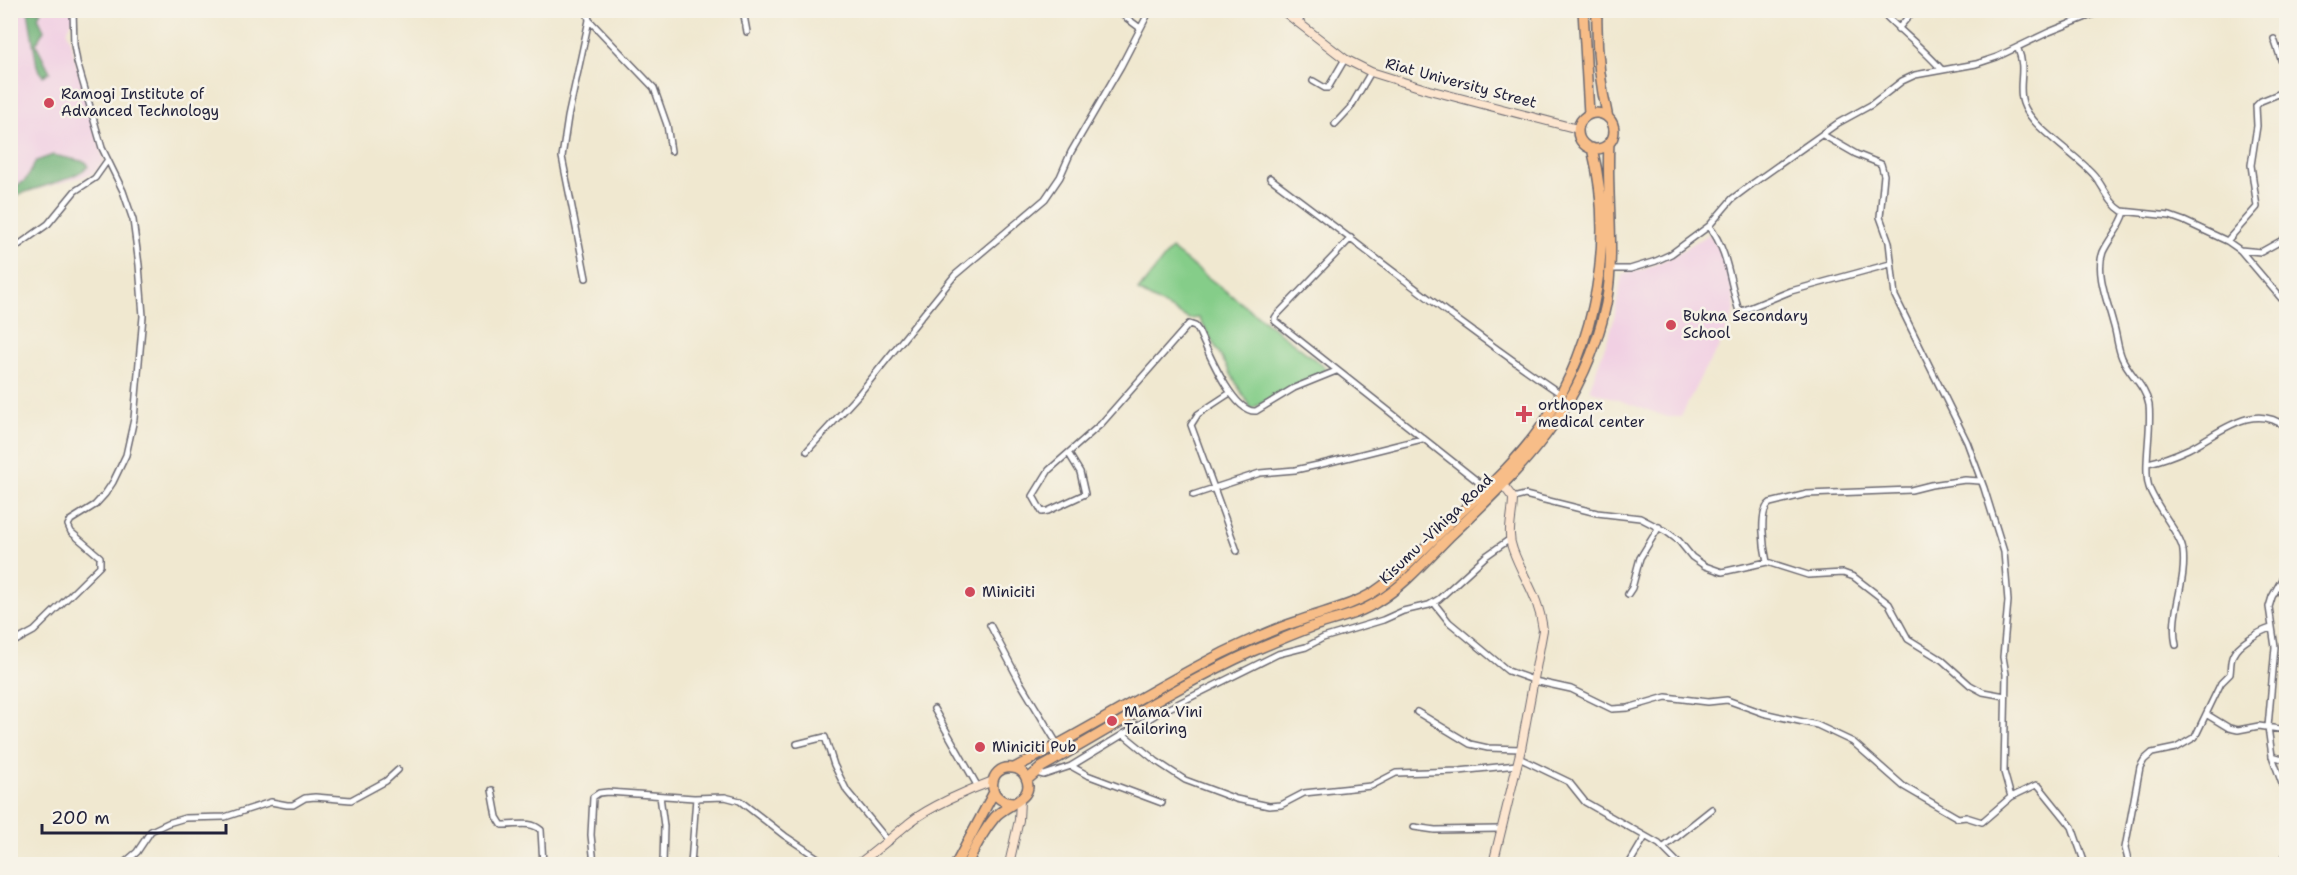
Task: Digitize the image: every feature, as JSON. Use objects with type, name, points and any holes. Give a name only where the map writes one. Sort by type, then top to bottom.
[{"type":"highway","points":[[1583,10],[1589,114]]},
{"type":"highway","points":[[1597,10],[1603,96],[1614,132],[1609,143],[1604,147],[1592,148],[1582,142],[1578,129],[1581,121],[1589,114],[1600,113],[1608,118]]},
{"type":"highway","name":"Kisumu -Vihiga Road","points":[[1027,780],[1034,772],[1228,663],[1277,641],[1354,614],[1379,601],[1404,581],[1503,486],[1542,442],[1575,390],[1598,334],[1606,305],[1611,269],[1609,143]]},
{"type":"highway","name":"Kisumu -Vihiga Road","points":[[1014,768],[1222,654],[1294,622],[1351,604],[1376,591],[1412,560],[1486,488],[1544,423],[1562,394],[1587,332],[1596,300],[1602,230],[1599,188],[1592,148]]},
{"type":"highway","points":[[956,864],[994,792],[993,781],[999,771],[1009,767],[1020,770],[1027,780],[1027,792],[994,818],[967,864]]},
{"type":"highway","points":[[994,792],[1001,800],[1016,802]]},
{"type":"street","points":[[10,644],[34,631],[100,566],[100,557],[71,532],[68,525],[71,520],[95,505],[113,482],[126,455],[134,418],[143,316],[140,265],[129,205],[102,148],[77,62],[73,10]]},
{"type":"street","points":[[586,278],[562,157],[568,117],[589,20],[587,10]]},
{"type":"street","points":[[743,10],[747,32]]},
{"type":"street","points":[[1116,10],[1140,28]]},
{"type":"street","points":[[807,452],[859,394],[955,275],[1045,199],[1060,177],[1071,152],[1121,66],[1150,10]]},
{"type":"street","name":"Riat University Street","points":[[1282,10],[1345,58],[1371,72],[1429,90],[1578,129]]},
{"type":"street","points":[[1298,22],[1306,10]]},
{"type":"street","points":[[1880,10],[1898,29],[1929,54],[1942,69]]},
{"type":"street","points":[[1898,29],[1914,10]]},
{"type":"street","points":[[1611,269],[1630,269],[1656,261],[1692,240],[1709,226],[1732,199],[1838,123],[1871,105],[1902,81],[1915,75],[1976,64],[2018,49],[2049,32],[2104,10]]},
{"type":"street","points":[[589,20],[654,88],[667,126],[670,151]]},
{"type":"street","points":[[2274,39],[2286,74]]},
{"type":"street","points":[[2018,49],[2022,60],[2022,97],[2028,114],[2082,162],[2096,177],[2116,208],[2125,212],[2170,216],[2227,241],[2240,250],[2284,297],[2286,304]]},
{"type":"street","points":[[1313,81],[1328,88],[1345,58]]},
{"type":"street","points":[[1335,124],[1350,108],[1371,72]]},
{"type":"street","points":[[2227,241],[2257,207],[2251,165],[2257,126],[2256,106],[2261,101],[2286,91]]},
{"type":"street","points":[[1823,135],[1881,164],[1884,175],[1880,217],[1889,242],[1895,296],[1967,442],[2004,552],[2008,601],[2003,657],[2006,674],[2004,772],[2011,797]]},
{"type":"street","points":[[10,251],[48,224],[75,191],[95,178],[107,161]]},
{"type":"street","points":[[1270,178],[1351,238],[1436,306],[1503,355],[1562,394]]},
{"type":"street","points":[[2125,212],[2121,225],[2103,252],[2101,272],[2119,350],[2129,370],[2146,394],[2150,431],[2148,486],[2183,550],[2181,587],[2174,623],[2176,645]]},
{"type":"street","points":[[1709,226],[1724,250],[1736,303],[1742,311],[1791,291],[1890,264]]},
{"type":"street","points":[[1351,238],[1274,319],[1336,371],[1486,488]]},
{"type":"street","points":[[2240,250],[2261,252],[2286,238]]},
{"type":"street","points":[[1069,454],[1080,472],[1085,494],[1044,512],[1033,499],[1034,493],[1049,470],[1069,454],[1115,409],[1189,324],[1198,330],[1230,393],[1240,405],[1253,411],[1294,388],[1336,371]]},
{"type":"street","points":[[1230,393],[1198,414],[1191,425],[1237,551]]},
{"type":"street","points":[[2148,464],[2189,448],[2248,417],[2278,420],[2286,427]]},
{"type":"street","points":[[1193,495],[1260,473],[1295,470],[1422,439]]},
{"type":"street","points":[[1767,562],[1763,516],[1766,506],[1770,503],[1807,494],[1911,490],[1931,484],[1965,480],[1980,482]]},
{"type":"street","points":[[1493,864],[1519,757],[1543,630],[1541,614],[1533,591],[1512,550],[1510,539],[1513,498],[1503,486]]},
{"type":"street","points":[[1513,498],[1525,495],[1598,513],[1640,518],[1659,527],[1679,541],[1692,557],[1715,571],[1735,570],[1767,562],[1808,575],[1843,573],[1854,577],[1878,593],[1889,604],[1908,639],[1942,660],[1970,685],[1983,692],[2005,696]]},
{"type":"street","points":[[1628,594],[1632,588],[1640,558],[1659,527]]},
{"type":"street","points":[[1034,772],[1044,775],[1071,766],[1179,702],[1278,654],[1306,647],[1316,641],[1434,603],[1510,539]]},
{"type":"street","points":[[2286,572],[2269,607],[2275,647],[2268,727],[2272,756],[2286,795]]},
{"type":"street","points":[[1434,603],[1449,622],[1504,668],[1534,680],[1571,689],[1612,709],[1628,708],[1666,697],[1708,702],[1726,700],[1817,725],[1852,742],[1903,786],[1959,818],[1966,817],[1979,822],[1986,820],[2011,797],[2036,785],[2042,788],[2072,827],[2085,864]]},
{"type":"street","points":[[990,625],[1020,682],[1058,745]]},
{"type":"street","points":[[2129,864],[2125,848],[2140,767],[2144,760],[2152,753],[2176,748],[2195,737],[2221,683],[2230,674],[2230,663],[2234,653],[2259,632],[2271,628]]},
{"type":"street","points":[[934,709],[978,787]]},
{"type":"street","points":[[1417,712],[1470,744],[1519,757],[1569,782],[1585,802],[1663,848],[1679,864]]},
{"type":"street","points":[[2206,714],[2229,728],[2238,730],[2250,727],[2286,730]]},
{"type":"street","points":[[1123,734],[1156,761],[1185,780],[1236,799],[1269,806],[1281,805],[1304,793],[1371,786],[1396,773],[1459,771],[1519,757]]},
{"type":"street","points":[[797,744],[825,736],[834,765],[847,791],[889,842]]},
{"type":"street","points":[[2272,756],[2286,760]]},
{"type":"street","points":[[1071,766],[1095,778],[1162,803]]},
{"type":"street","points":[[123,864],[137,852],[151,831],[168,823],[185,818],[225,817],[271,802],[293,805],[305,798],[315,797],[351,800],[386,780],[398,770]]},
{"type":"street","points":[[858,864],[889,842],[910,823],[993,781]]},
{"type":"street","points":[[492,790],[497,817],[502,825],[528,824],[535,825],[541,830],[543,864]]},
{"type":"street","points":[[594,864],[592,806],[596,794],[608,792],[696,798],[725,797],[745,803],[771,826],[826,864]]},
{"type":"street","points":[[660,795],[664,826],[663,864]]},
{"type":"street","points":[[691,864],[696,798]]},
{"type":"street","points":[[1009,864],[1020,820],[1016,802]]},
{"type":"street","points":[[1663,848],[1712,809]]},
{"type":"street","points":[[1414,827],[1435,830],[1500,829]]},
{"type":"street","points":[[1629,864],[1644,837]]},
{"type":"street","points":[[2281,864],[2286,854]]},
{"type":"shaded area","name":"Ramogi Institute of Advanced Technology","points":[[11,11],[77,11],[67,31],[104,161],[93,174],[11,197]]},
{"type":"shaded area","name":"Bukna Secondary School","points":[[1709,234],[1720,250],[1729,270],[1735,310],[1719,347],[1703,372],[1681,417],[1668,417],[1589,390],[1613,324],[1622,274],[1645,269],[1671,257]]},
{"type":"green space","points":[[28,11],[41,11],[38,17],[44,30],[36,44],[50,72],[43,76],[37,66]]},
{"type":"green space","points":[[53,155],[86,162],[88,167],[70,177],[11,198],[11,183],[15,186],[24,182],[36,161]]},
{"type":"green space","points":[[1171,249],[1327,369],[1251,409],[1199,318],[1189,319],[1138,291]]},
{"type":"place","name":"Ramogi Institute of Advanced Technology","points":[[49,103]]},
{"type":"place","name":"Bukna Secondary School","points":[[1671,325]]},
{"type":"place","name":"orthopex medical center","points":[[1524,414]]},
{"type":"place","name":"Miniciti","points":[[970,592]]},
{"type":"place","name":"Mama Vini Tailoring","points":[[1112,721]]},
{"type":"place","name":"Miniciti Pub","points":[[980,747]]}]
